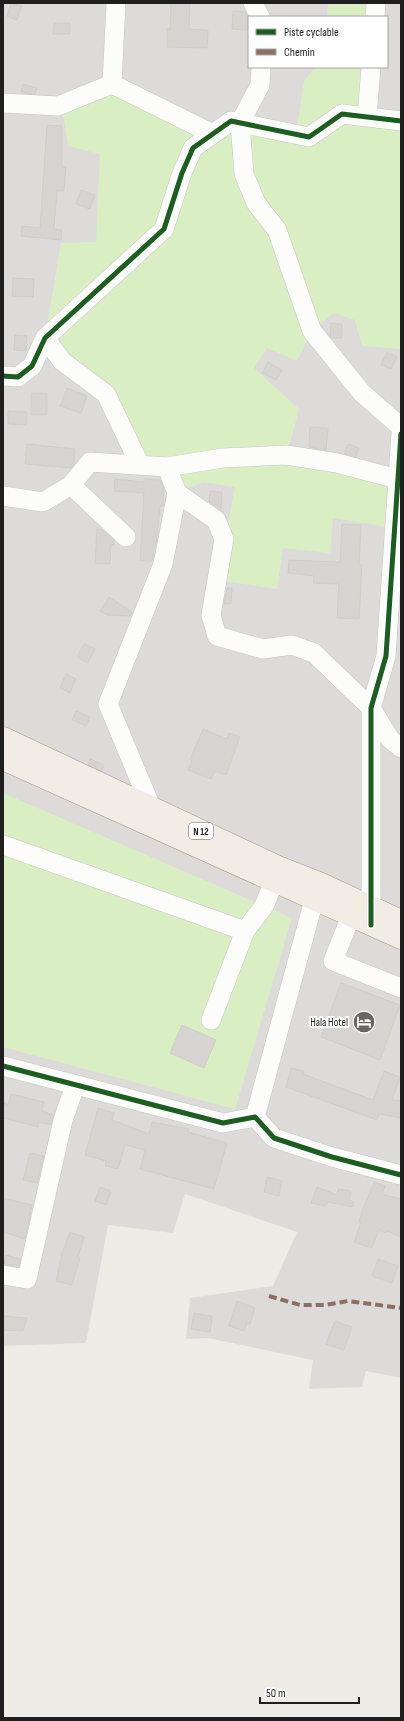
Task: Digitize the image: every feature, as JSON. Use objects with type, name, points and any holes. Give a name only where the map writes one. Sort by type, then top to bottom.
[{"type":"main road","name":"N 12","points":[[3,738],[151,807],[186,833],[274,882],[351,916],[371,916],[401,920]]},
{"type":"main road","name":"N 12","points":[[3,759],[186,833],[278,867],[371,916],[401,938]]},
{"type":"street","points":[[112,84],[116,3]]},
{"type":"street","points":[[253,3],[260,16]]},
{"type":"street","points":[[375,16],[376,3]]},
{"type":"street","points":[[261,68],[260,85],[240,123],[244,174],[256,203],[277,230],[312,331],[362,393],[401,427]]},
{"type":"street","points":[[367,117],[371,68]]},
{"type":"street","points":[[3,103],[58,106],[112,84],[213,134]]},
{"type":"street","points":[[3,376],[18,376],[32,366],[45,338],[164,229],[182,172],[193,148],[231,121],[309,137],[342,114],[401,121]]},
{"type":"street","points":[[45,338],[62,361],[106,394],[140,465]]},
{"type":"street","points":[[371,916],[371,708],[386,656],[401,434]]},
{"type":"street","points":[[3,496],[43,502],[71,485],[90,462],[167,467],[223,458],[286,455],[337,464],[399,480]]},
{"type":"street","points":[[151,807],[108,704],[163,564],[177,493],[167,467]]},
{"type":"street","points":[[71,485],[126,537]]},
{"type":"street","points":[[177,493],[216,520],[224,540],[211,615],[217,636],[263,649],[292,645],[314,653],[371,708],[390,739],[401,748]]},
{"type":"street","points":[[3,845],[245,931]]},
{"type":"street","points":[[211,1020],[245,931],[264,906],[274,882]]},
{"type":"street","points":[[255,1117],[314,900]]},
{"type":"street","points":[[351,916],[333,961],[401,988]]},
{"type":"street","points":[[3,1066],[75,1086],[223,1123],[255,1117]]},
{"type":"street","points":[[3,1275],[27,1279],[63,1120],[75,1086]]},
{"type":"street","points":[[255,1117],[274,1138],[332,1157],[401,1176]]},
{"type":"shaded area","points":[[3,3],[401,3],[401,1378],[366,1371],[362,1387],[309,1389],[313,1360],[208,1338],[186,1339],[190,1298],[273,1286],[297,1232],[185,1194],[173,1233],[108,1225],[86,1343],[3,1346]]},
{"type":"green space","points":[[328,3],[376,3],[375,16],[327,16]]},
{"type":"green space","points":[[314,68],[371,68],[367,117],[401,121],[401,349],[362,346],[355,320],[334,313],[312,331],[297,361],[267,348],[254,368],[299,409],[287,455],[398,480],[395,528],[333,518],[330,553],[283,548],[277,589],[217,580],[235,487],[203,482],[177,493],[167,467],[140,465],[106,394],[45,338],[61,243],[96,242],[100,154],[68,146],[65,122],[58,106],[112,84],[213,134],[231,121],[296,134],[304,81]]},
{"type":"green space","points":[[3,793],[292,918],[235,1109],[3,1047]]},
{"type":"building","points":[[11,3],[22,6],[17,20],[7,16]]},
{"type":"building","points":[[171,3],[190,3],[189,29],[208,30],[207,48],[167,47],[167,28],[170,29]]},
{"type":"building","points":[[233,11],[245,12],[248,18],[247,30],[232,29]]},
{"type":"building","points":[[54,23],[70,23],[70,34],[53,34]]},
{"type":"building","points":[[23,84],[37,88],[35,94],[21,93]]},
{"type":"building","points":[[47,125],[62,126],[62,166],[66,167],[64,191],[57,191],[54,229],[62,230],[61,240],[21,236],[22,226],[40,228]]},
{"type":"building","points":[[81,190],[95,195],[90,209],[76,204]]},
{"type":"building","points":[[13,278],[34,279],[33,297],[12,296]]},
{"type":"building","points":[[331,323],[342,324],[342,338],[332,338],[330,336]]},
{"type":"building","points":[[15,335],[27,336],[26,351],[14,350]]},
{"type":"building","points":[[387,352],[397,357],[391,369],[381,365]]},
{"type":"building","points":[[268,362],[282,370],[276,380],[262,373]]},
{"type":"building","points":[[67,388],[87,396],[81,413],[60,406]]},
{"type":"building","points":[[31,393],[47,393],[47,415],[31,415]]},
{"type":"building","points":[[8,411],[27,412],[26,425],[8,424]]},
{"type":"building","points":[[310,427],[328,428],[326,450],[309,447]]},
{"type":"building","points":[[27,444],[75,449],[74,464],[71,468],[25,464]]},
{"type":"building","points":[[348,444],[359,448],[356,457],[344,454]]},
{"type":"building","points":[[115,479],[144,482],[144,479],[160,480],[164,489],[163,506],[160,506],[157,537],[152,561],[140,561],[144,493],[114,491]]},
{"type":"building","points":[[210,491],[222,492],[221,509],[209,502]]},
{"type":"building","points":[[342,524],[361,525],[359,565],[362,565],[359,619],[337,618],[339,584],[313,583],[314,576],[288,573],[289,560],[340,562]]},
{"type":"building","points":[[97,529],[101,529],[114,540],[114,545],[111,545],[110,564],[95,563]]},
{"type":"building","points":[[227,588],[232,588],[231,604],[224,604]]},
{"type":"building","points":[[109,597],[132,612],[131,616],[107,615],[100,611]]},
{"type":"building","points":[[84,644],[95,649],[88,663],[77,657]]},
{"type":"building","points":[[66,674],[76,679],[70,693],[60,688]]},
{"type":"building","points":[[76,711],[90,717],[86,726],[72,720]]},
{"type":"building","points":[[203,729],[227,739],[229,733],[240,737],[226,775],[215,771],[211,779],[188,770],[192,761],[190,760]]},
{"type":"building","points":[[90,759],[104,765],[102,771],[88,764]]},
{"type":"building","points":[[341,983],[400,1005],[380,1060],[321,1037]]},
{"type":"building","points":[[182,1025],[216,1040],[204,1068],[170,1053]]},
{"type":"building","points":[[291,1068],[304,1071],[303,1074],[373,1100],[384,1071],[400,1077],[392,1100],[401,1101],[401,1118],[379,1114],[377,1120],[286,1087]]},
{"type":"building","points":[[11,1094],[44,1102],[42,1111],[53,1115],[51,1125],[39,1122],[38,1127],[3,1118],[3,1103],[8,1105]]},
{"type":"building","points":[[98,1108],[114,1113],[112,1120],[149,1134],[152,1122],[189,1129],[188,1132],[227,1143],[214,1189],[140,1169],[145,1150],[125,1145],[118,1169],[105,1166],[106,1161],[85,1155]]},
{"type":"building","points":[[30,1153],[44,1156],[37,1183],[23,1180]]},
{"type":"building","points":[[267,1177],[282,1181],[279,1196],[264,1192]]},
{"type":"building","points":[[374,1182],[385,1186],[382,1194],[401,1199],[401,1237],[387,1231],[386,1233],[379,1230],[372,1248],[354,1242],[361,1222],[359,1222],[363,1209]]},
{"type":"building","points":[[100,1187],[111,1191],[106,1205],[95,1201]]},
{"type":"building","points":[[317,1187],[337,1195],[338,1189],[351,1191],[349,1200],[354,1202],[353,1207],[328,1202],[326,1206],[311,1203]]},
{"type":"building","points":[[3,1198],[32,1205],[25,1239],[3,1232]]},
{"type":"building","points":[[70,1232],[84,1237],[78,1257],[80,1258],[72,1285],[56,1281],[62,1253]]},
{"type":"building","points":[[6,1255],[20,1259],[19,1266],[4,1264]]},
{"type":"building","points":[[378,1259],[398,1266],[392,1283],[372,1276]]},
{"type":"building","points":[[237,1301],[255,1308],[250,1324],[247,1323],[244,1331],[229,1326]]},
{"type":"building","points":[[194,1313],[212,1316],[210,1332],[191,1329]]},
{"type":"building","points":[[3,1316],[27,1318],[23,1331],[3,1330]]},
{"type":"building","points":[[335,1321],[352,1327],[344,1350],[326,1344]]},
{"type":"marked path","points":[[269,1296],[300,1305],[325,1305],[348,1301],[401,1308]]},
{"type":"cycle path","points":[[3,376],[18,377],[32,366],[45,338],[164,229],[182,173],[193,148],[231,121],[309,137],[342,114],[401,121]]},
{"type":"cycle path","points":[[371,925],[371,708],[386,656],[401,434]]},
{"type":"cycle path","points":[[3,1066],[223,1123],[255,1117],[274,1138],[332,1157],[401,1175]]},
{"type":"place","name":"Hala Hotel","points":[[364,1022]]}]
